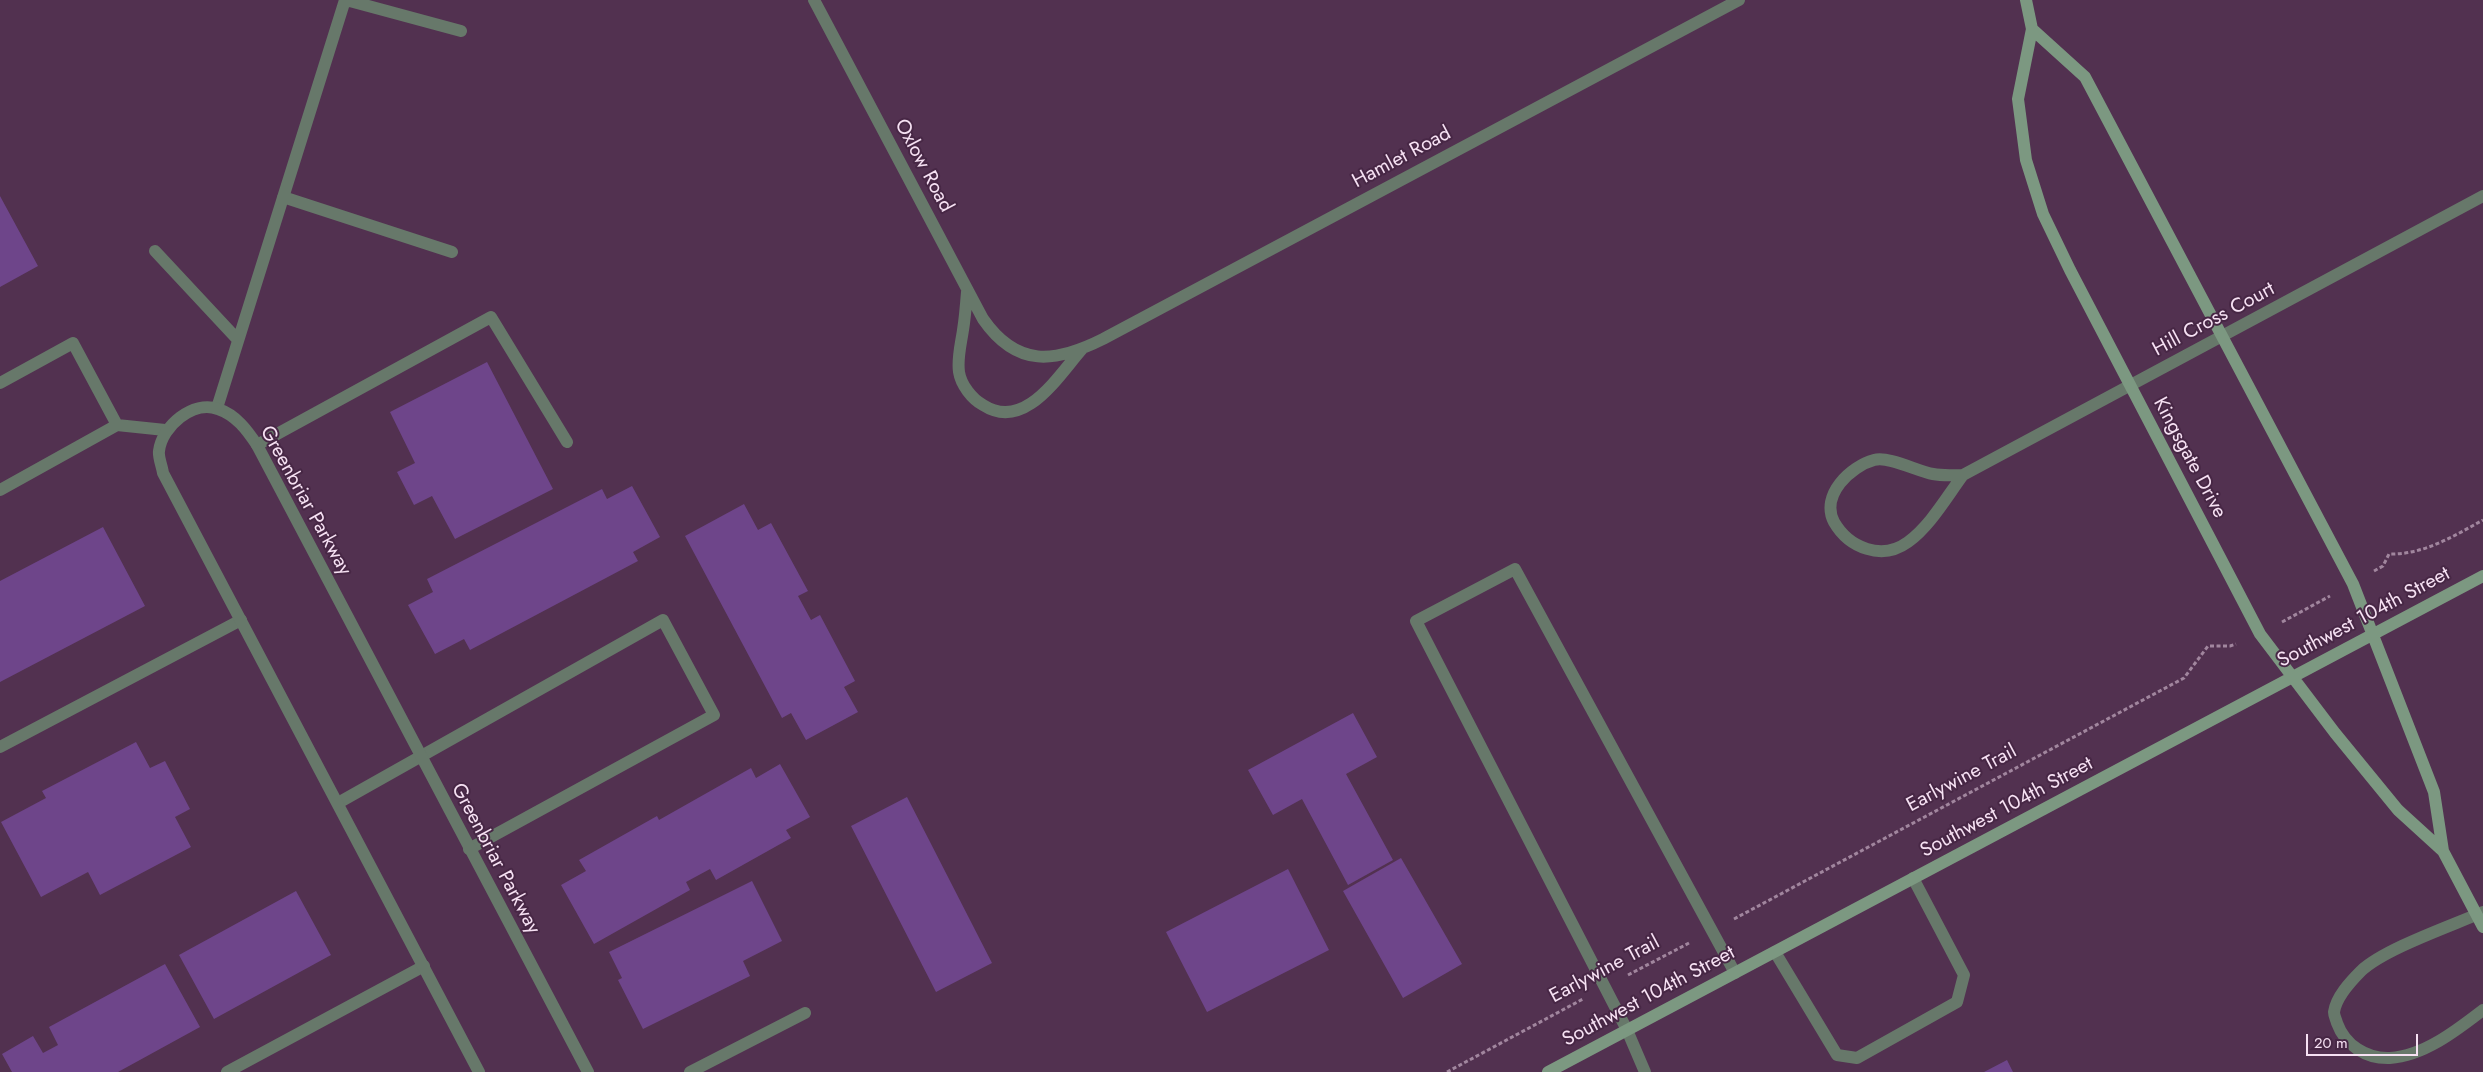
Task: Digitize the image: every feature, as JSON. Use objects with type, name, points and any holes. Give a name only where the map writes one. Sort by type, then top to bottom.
[{"type":"street","points":[[461,30],[346,0],[217,408],[196,410],[173,422],[165,430],[158,452],[163,473],[479,1072]]},
{"type":"street","name":"Oxlow Road","points":[[814,0],[967,292],[994,336],[1005,345]]},
{"type":"street","name":"Hamlet Road","points":[[1005,345],[1036,356],[1053,358],[1082,349],[1739,0]]},
{"type":"street","name":"Kingsgate Drive","points":[[2026,0],[2032,29],[2018,99],[2026,160],[2043,214],[2130,386],[2260,634],[2398,810],[2443,851],[2480,913],[2483,927]]},
{"type":"street","name":"Kingsgate Drive","points":[[2032,29],[2085,77],[2353,584],[2434,792],[2443,851]]},
{"type":"street","name":"Hill Cross Court","points":[[1963,476],[1935,474],[1877,459],[1860,465],[1847,475],[1838,486],[1831,504],[1833,520],[1844,534],[1855,543],[1870,551],[1884,553],[1907,543],[1925,526],[1963,476],[2483,196]]},
{"type":"street","points":[[283,197],[452,252]]},
{"type":"street","points":[[155,252],[238,340]]},
{"type":"street","name":"Hamlet Road","points":[[967,292],[959,352],[959,373],[974,400],[986,408],[1003,413],[1019,411],[1037,400],[1082,349]]},
{"type":"street","points":[[257,445],[491,317],[567,442]]},
{"type":"street","points":[[0,383],[74,343],[117,425]]},
{"type":"street","name":"Greenbriar Parkway","points":[[217,408],[239,423],[257,445],[588,1072]]},
{"type":"street","points":[[0,490],[117,425],[165,430]]},
{"type":"street","points":[[1645,1072],[1627,1030],[1416,621],[1515,570],[1735,973]]},
{"type":"street","name":"Southwest 104th Street","points":[[1548,1072],[2483,576]]},
{"type":"street","points":[[0,746],[241,620]]},
{"type":"street","points":[[338,802],[663,620],[714,715],[469,849]]},
{"type":"street","points":[[1775,952],[1837,1055],[1857,1058],[1957,1002],[1964,976],[1913,878]]},
{"type":"street","points":[[2480,913],[2382,957],[2362,970],[2338,1000],[2334,1014],[2340,1031],[2352,1045],[2372,1056],[2391,1058],[2414,1052],[2440,1040],[2483,1010]]},
{"type":"street","points":[[227,1072],[424,966]]},
{"type":"street","points":[[690,1072],[805,1012]]},
{"type":"path","name":"Earlywine Trail","points":[[1447,1072],[2184,678],[2208,646],[2230,646],[2260,634],[2383,566],[2390,554],[2408,554],[2450,538],[2483,520]]},
{"type":"building","points":[[0,196],[38,266],[0,287]]},
{"type":"building","points":[[487,362],[553,489],[455,539],[432,496],[414,505],[397,472],[415,463],[390,412]]},
{"type":"building","points":[[632,486],[660,537],[633,552],[638,561],[470,650],[464,639],[435,654],[408,605],[433,592],[427,579],[602,489],[607,499]]},
{"type":"building","points":[[744,504],[758,530],[771,523],[808,591],[798,596],[811,620],[820,615],[855,681],[844,687],[858,712],[806,740],[791,713],[782,718],[685,536]]},
{"type":"building","points":[[103,527],[145,606],[0,682],[0,581]]},
{"type":"building","points":[[1353,713],[1377,757],[1346,774],[1393,860],[1348,885],[1302,799],[1273,815],[1248,770]]},
{"type":"building","points":[[136,742],[150,768],[165,761],[190,809],[175,817],[191,847],[100,895],[88,872],[41,897],[1,822],[46,798],[42,791]]},
{"type":"building","points":[[780,764],[810,817],[786,830],[791,838],[716,880],[710,869],[686,882],[690,890],[594,944],[561,885],[586,871],[579,860],[657,816],[659,820],[751,768],[756,778]]},
{"type":"building","points":[[907,797],[992,963],[936,992],[851,826]]},
{"type":"building","points":[[1401,858],[1462,964],[1403,998],[1343,891]]},
{"type":"building","points":[[1288,869],[1329,950],[1207,1012],[1166,932]]},
{"type":"building","points":[[752,881],[782,941],[743,961],[750,976],[643,1029],[618,980],[622,978],[609,952]]},
{"type":"building","points":[[296,891],[331,955],[214,1019],[179,955]]},
{"type":"building","points":[[165,964],[200,1027],[118,1072],[12,1072],[2,1054],[33,1036],[43,1053],[58,1045],[49,1027]]},
{"type":"building","points":[[2007,1060],[2013,1072],[1984,1072]]}]
